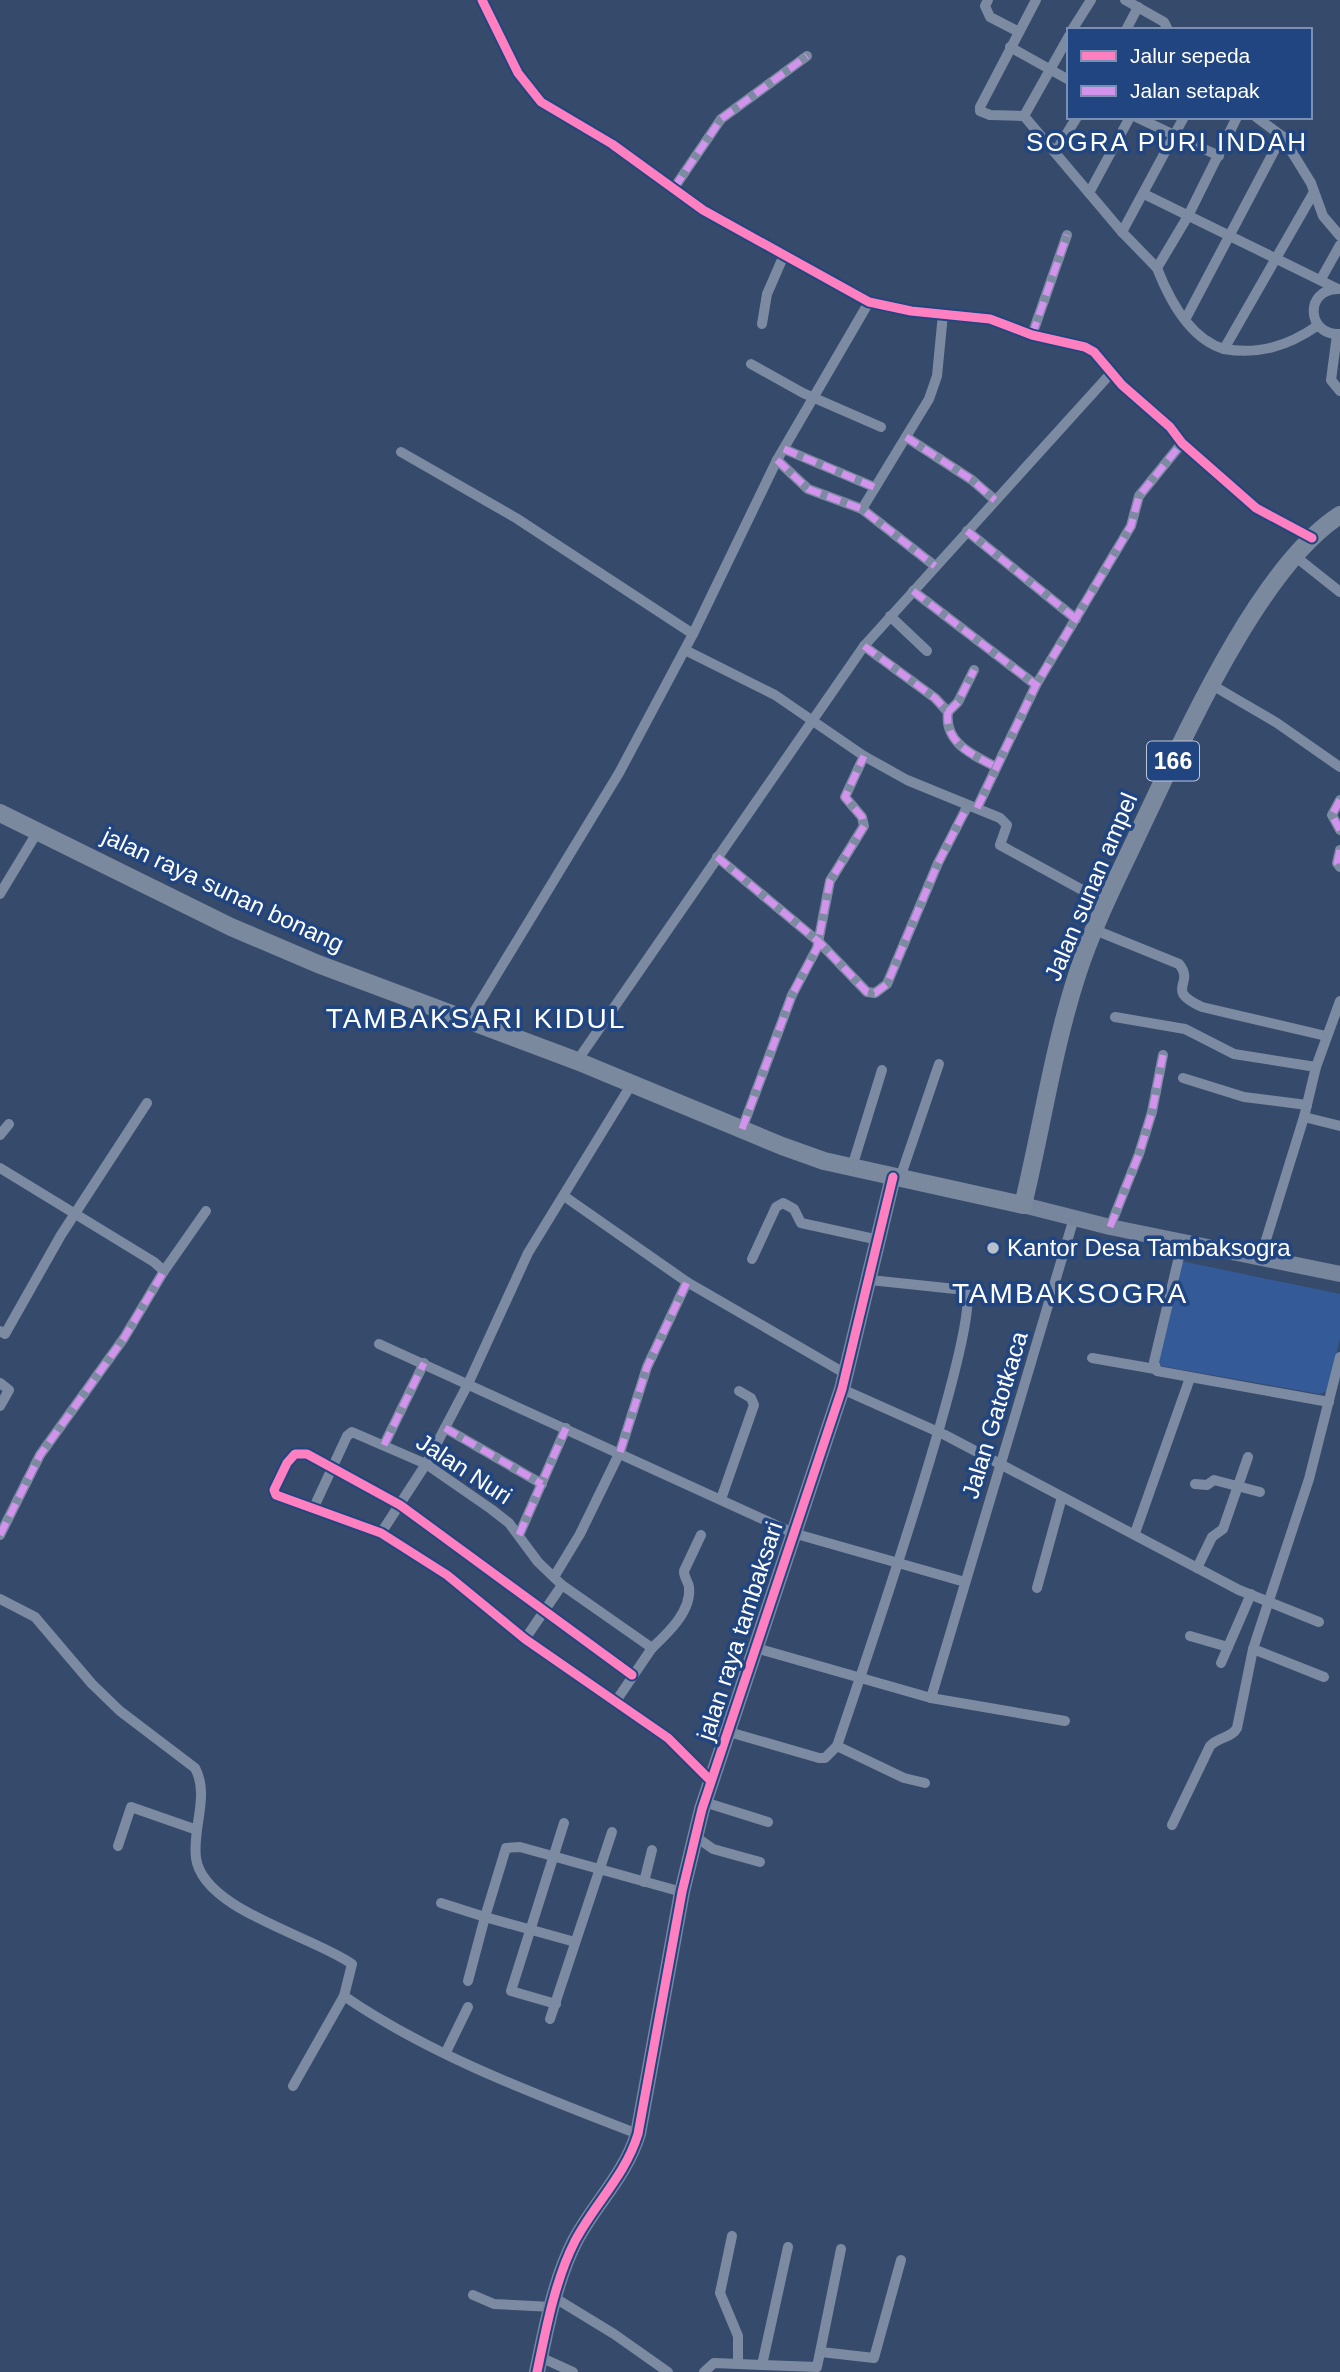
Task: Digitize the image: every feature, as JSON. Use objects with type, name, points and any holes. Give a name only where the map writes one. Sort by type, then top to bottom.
[{"type":"main road","name":"Jalan sunan ampel","points":[[1023,1205],[1056,1051],[1078,973],[1106,903],[1212,685],[1267,594],[1312,538],[1337,517]]},
{"type":"main road","name":"jalan raya sunan bonang","points":[[0,813],[231,927],[318,964],[577,1061],[824,1161],[1023,1205]]},
{"type":"street","points":[[482,0],[517,73],[541,102],[612,144],[730,227],[869,302],[990,319],[1032,335],[1085,346],[1094,352],[1182,443],[1256,508],[1312,538]]},
{"type":"street","points":[[988,0],[985,6],[990,18],[1019,32]]},
{"type":"street","points":[[1036,0],[980,111],[990,115],[1024,116],[1122,232],[1157,268],[1164,288],[1196,332],[1224,349],[1251,351],[1283,345],[1317,326]]},
{"type":"street","points":[[1073,28],[1091,0]]},
{"type":"street","points":[[1125,0],[1164,22],[1167,28]]},
{"type":"street","points":[[1127,28],[1138,7]]},
{"type":"street","points":[[1024,116],[1067,39]]},
{"type":"street","points":[[1010,47],[1067,79]]},
{"type":"street","points":[[674,188],[721,119],[807,56]]},
{"type":"street","points":[[1056,151],[1076,119]]},
{"type":"street","points":[[1089,193],[1129,119]]},
{"type":"street","points":[[1140,119],[1219,156]]},
{"type":"street","points":[[1122,232],[1183,119]]},
{"type":"street","points":[[1157,268],[1188,216],[1236,119]]},
{"type":"street","points":[[1259,119],[1282,136],[1314,192],[1323,216],[1340,236]]},
{"type":"street","points":[[1186,318],[1282,136]]},
{"type":"street","points":[[1224,349],[1314,192]]},
{"type":"street","points":[[1144,194],[1339,289]]},
{"type":"street","points":[[1032,335],[1066,235]]},
{"type":"street","points":[[1321,279],[1340,244]]},
{"type":"street","points":[[762,324],[767,294],[784,254]]},
{"type":"street","points":[[1317,326],[1313,312],[1318,298],[1331,289],[1339,289]]},
{"type":"street","points":[[469,1020],[612,786],[685,650],[777,460],[869,302]]},
{"type":"street","points":[[862,509],[935,385],[943,314]]},
{"type":"street","points":[[1317,326],[1338,335],[1331,380],[1340,391]]},
{"type":"street","points":[[751,364],[814,398],[881,427]]},
{"type":"street","points":[[577,1061],[864,646],[1112,372]]},
{"type":"street","points":[[906,437],[972,480],[995,500]]},
{"type":"street","points":[[717,857],[819,942],[867,992],[875,993],[884,988],[938,863],[996,767],[1036,685],[1131,526],[1139,496],[1182,443]]},
{"type":"street","points":[[784,449],[874,487]]},
{"type":"street","points":[[401,452],[516,518],[693,634]]},
{"type":"street","points":[[777,460],[808,489],[862,509],[935,566]]},
{"type":"street","points":[[967,531],[1076,619]]},
{"type":"street","points":[[1296,557],[1340,592]]},
{"type":"street","points":[[913,590],[1036,685]]},
{"type":"street","points":[[890,616],[927,651]]},
{"type":"street","points":[[864,646],[935,698],[948,712],[948,729],[952,737],[968,752],[996,767]]},
{"type":"street","points":[[685,650],[746,679],[864,756],[1006,822],[1000,845],[1106,903]]},
{"type":"street","points":[[948,712],[958,702],[974,670]]},
{"type":"street","points":[[1212,685],[1278,723],[1340,767]]},
{"type":"street","points":[[742,1129],[792,995],[819,942],[830,881],[864,826],[862,817],[845,797],[864,756]]},
{"type":"street","points":[[1340,800],[1332,815],[1340,830]]},
{"type":"street","points":[[0,894],[38,831]]},
{"type":"street","points":[[1340,850],[1337,863],[1340,867]]},
{"type":"street","points":[[1095,930],[1179,964],[1183,968],[1182,996],[1202,1007],[1326,1036]]},
{"type":"street","points":[[1261,1256],[1304,1117],[1316,1067],[1340,1001]]},
{"type":"street","points":[[1115,1017],[1185,1029],[1234,1054],[1316,1067]]},
{"type":"street","points":[[1110,1227],[1143,1143],[1163,1055]]},
{"type":"street","points":[[896,1178],[939,1064]]},
{"type":"street","points":[[852,1167],[882,1070]]},
{"type":"street","points":[[1183,1078],[1244,1097],[1307,1105]]},
{"type":"street","points":[[381,1533],[426,1464],[445,1428],[525,1258],[631,1085]]},
{"type":"street","points":[[0,1331],[5,1334],[75,1213],[147,1103]]},
{"type":"street","points":[[1304,1117],[1340,1126]]},
{"type":"street","points":[[0,1135],[9,1124]]},
{"type":"street","points":[[0,1168],[164,1271]]},
{"type":"street","name":"jalan raya tambaksari","points":[[539,2365],[554,2303],[575,2241],[620,2176],[638,2134],[682,1892],[704,1802],[729,1732],[732,1711],[756,1648],[844,1381],[896,1178]]},
{"type":"street","points":[[564,1196],[687,1282],[844,1381],[1197,1568],[1319,1622]]},
{"type":"street","points":[[752,1259],[776,1207],[783,1203],[794,1209],[801,1223],[879,1240]]},
{"type":"street","points":[[1023,1205],[1110,1227],[1340,1274]]},
{"type":"street","points":[[0,1535],[40,1455],[124,1338],[164,1271],[206,1211]]},
{"type":"street","name":"Jalan Gatotkaca","points":[[931,1699],[1003,1465],[1074,1218]]},
{"type":"street","points":[[1155,1369],[1183,1240]]},
{"type":"street","points":[[729,1732],[825,1759],[837,1746],[897,1564],[962,1349],[969,1295],[965,1290],[870,1280]]},
{"type":"street","points":[[525,1639],[545,1610],[620,1452],[648,1367],[687,1282]]},
{"type":"street","points":[[379,1344],[793,1533],[965,1582]]},
{"type":"street","points":[[1172,1825],[1210,1746],[1216,1739],[1235,1732],[1253,1649],[1310,1479],[1340,1357]]},
{"type":"street","points":[[1092,1358],[1329,1402]]},
{"type":"street","points":[[384,1445],[424,1363]]},
{"type":"street","points":[[1135,1533],[1190,1378]]},
{"type":"street","points":[[0,1384],[9,1390],[0,1406]]},
{"type":"street","points":[[721,1499],[754,1405],[751,1398],[739,1391]]},
{"type":"street","points":[[445,1428],[542,1484]]},
{"type":"street","points":[[519,1535],[566,1428]]},
{"type":"street","name":"Jalan Nuri","points":[[332,1467],[352,1432],[426,1464],[491,1509],[519,1535],[558,1581],[652,1648]]},
{"type":"street","points":[[632,1675],[400,1504],[299,1452],[287,1463],[276,1486],[276,1495],[381,1533],[447,1575],[525,1639],[668,1738],[710,1780]]},
{"type":"street","points":[[1197,1568],[1212,1537],[1223,1529],[1248,1457]]},
{"type":"street","points":[[314,1507],[332,1467]]},
{"type":"street","points":[[1195,1484],[1207,1485],[1214,1480],[1260,1492]]},
{"type":"street","points":[[1037,1588],[1062,1497]]},
{"type":"street","points":[[616,1701],[632,1675],[652,1648],[674,1626],[682,1611],[689,1589],[684,1571],[701,1535]]},
{"type":"street","points":[[1221,1663],[1251,1594]]},
{"type":"street","points":[[0,1599],[35,1617],[92,1684],[120,1711],[195,1768],[202,1780],[196,1856],[202,1878],[212,1889],[253,1915],[352,1964],[344,1996],[293,2086]]},
{"type":"street","points":[[1190,1636],[1228,1647]]},
{"type":"street","points":[[756,1648],[931,1699],[1065,1721]]},
{"type":"street","points":[[1253,1649],[1324,1677]]},
{"type":"street","points":[[837,1746],[904,1778],[925,1783]]},
{"type":"street","points":[[704,1802],[768,1822]]},
{"type":"street","points":[[118,1846],[131,1808],[197,1830]]},
{"type":"street","points":[[556,2004],[511,1991],[564,1823]]},
{"type":"street","points":[[550,2019],[612,1832]]},
{"type":"street","points":[[696,1837],[713,1849],[760,1862]]},
{"type":"street","points":[[468,1981],[506,1848],[520,1847],[682,1892]]},
{"type":"street","points":[[643,1882],[652,1850]]},
{"type":"street","points":[[441,1903],[575,1942]]},
{"type":"street","points":[[344,1996],[382,2021],[446,2052],[638,2134]]},
{"type":"street","points":[[446,2052],[468,2007]]},
{"type":"street","points":[[732,2235],[720,2293],[738,2336],[738,2364]]},
{"type":"street","points":[[762,2365],[788,2247]]},
{"type":"street","points":[[704,2372],[714,2363],[814,2369],[821,2352],[841,2249]]},
{"type":"street","points":[[821,2352],[873,2358],[901,2260]]},
{"type":"street","points":[[473,2295],[494,2304],[554,2303],[614,2333],[668,2372]]},
{"type":"street","points":[[539,2365],[573,2372]]},
{"type":"shaded area","points":[[1181,1261],[1340,1294],[1340,1339],[1327,1391],[1320,1394],[1161,1366],[1158,1358]]},
{"type":"marked path","points":[[674,188],[721,119],[807,56]]},
{"type":"marked path","points":[[1032,335],[1067,235]]},
{"type":"marked path","points":[[906,437],[972,480],[995,500]]},
{"type":"marked path","points":[[977,808],[1036,685],[1131,526],[1139,496],[1182,443]]},
{"type":"marked path","points":[[784,449],[874,487]]},
{"type":"marked path","points":[[777,460],[808,489],[862,509],[935,566]]},
{"type":"marked path","points":[[967,531],[1076,619]]},
{"type":"marked path","points":[[913,591],[1036,685]]},
{"type":"marked path","points":[[864,646],[935,698],[948,712],[948,723],[955,740],[996,767]]},
{"type":"marked path","points":[[948,712],[958,702],[974,670]]},
{"type":"marked path","points":[[742,1129],[792,995],[817,948],[830,881],[864,826],[862,817],[845,797],[864,756]]},
{"type":"marked path","points":[[1340,800],[1332,815],[1340,830]]},
{"type":"marked path","points":[[717,857],[819,942],[867,992],[875,993],[887,984],[938,863],[967,807]]},
{"type":"marked path","points":[[1340,850],[1337,863],[1340,867]]},
{"type":"marked path","points":[[1110,1227],[1139,1154],[1152,1112],[1163,1055]]},
{"type":"marked path","points":[[0,1535],[40,1455],[124,1338],[164,1271]]},
{"type":"marked path","points":[[620,1452],[647,1367],[687,1282]]},
{"type":"marked path","points":[[384,1445],[424,1363]]},
{"type":"marked path","points":[[445,1428],[542,1484]]},
{"type":"marked path","points":[[519,1535],[566,1428]]},
{"type":"cycle path","points":[[482,0],[518,73],[541,102],[612,144],[703,210],[869,302],[911,311],[990,319],[1032,335],[1085,347],[1094,352],[1122,385],[1170,427],[1182,443],[1256,508],[1312,538]]},
{"type":"cycle path","points":[[537,2372],[552,2305],[568,2256],[583,2227],[618,2176],[638,2134],[682,1892],[702,1809],[842,1389],[893,1177]]},
{"type":"cycle path","points":[[632,1675],[400,1505],[307,1454],[295,1454],[287,1463],[274,1490],[276,1495],[381,1533],[447,1575],[525,1639],[668,1738],[710,1780]]},
{"type":"place","name":"Kantor Desa Tambaksogra","points":[[993,1248]]},
{"type":"district","name":"SOGRA PURI INDAH","points":[[1167,142]]},
{"type":"district","name":"TAMBAKSARI KIDUL","points":[[476,1018]]},
{"type":"district","name":"TAMBAKSOGRA","points":[[1070,1293]]}]
